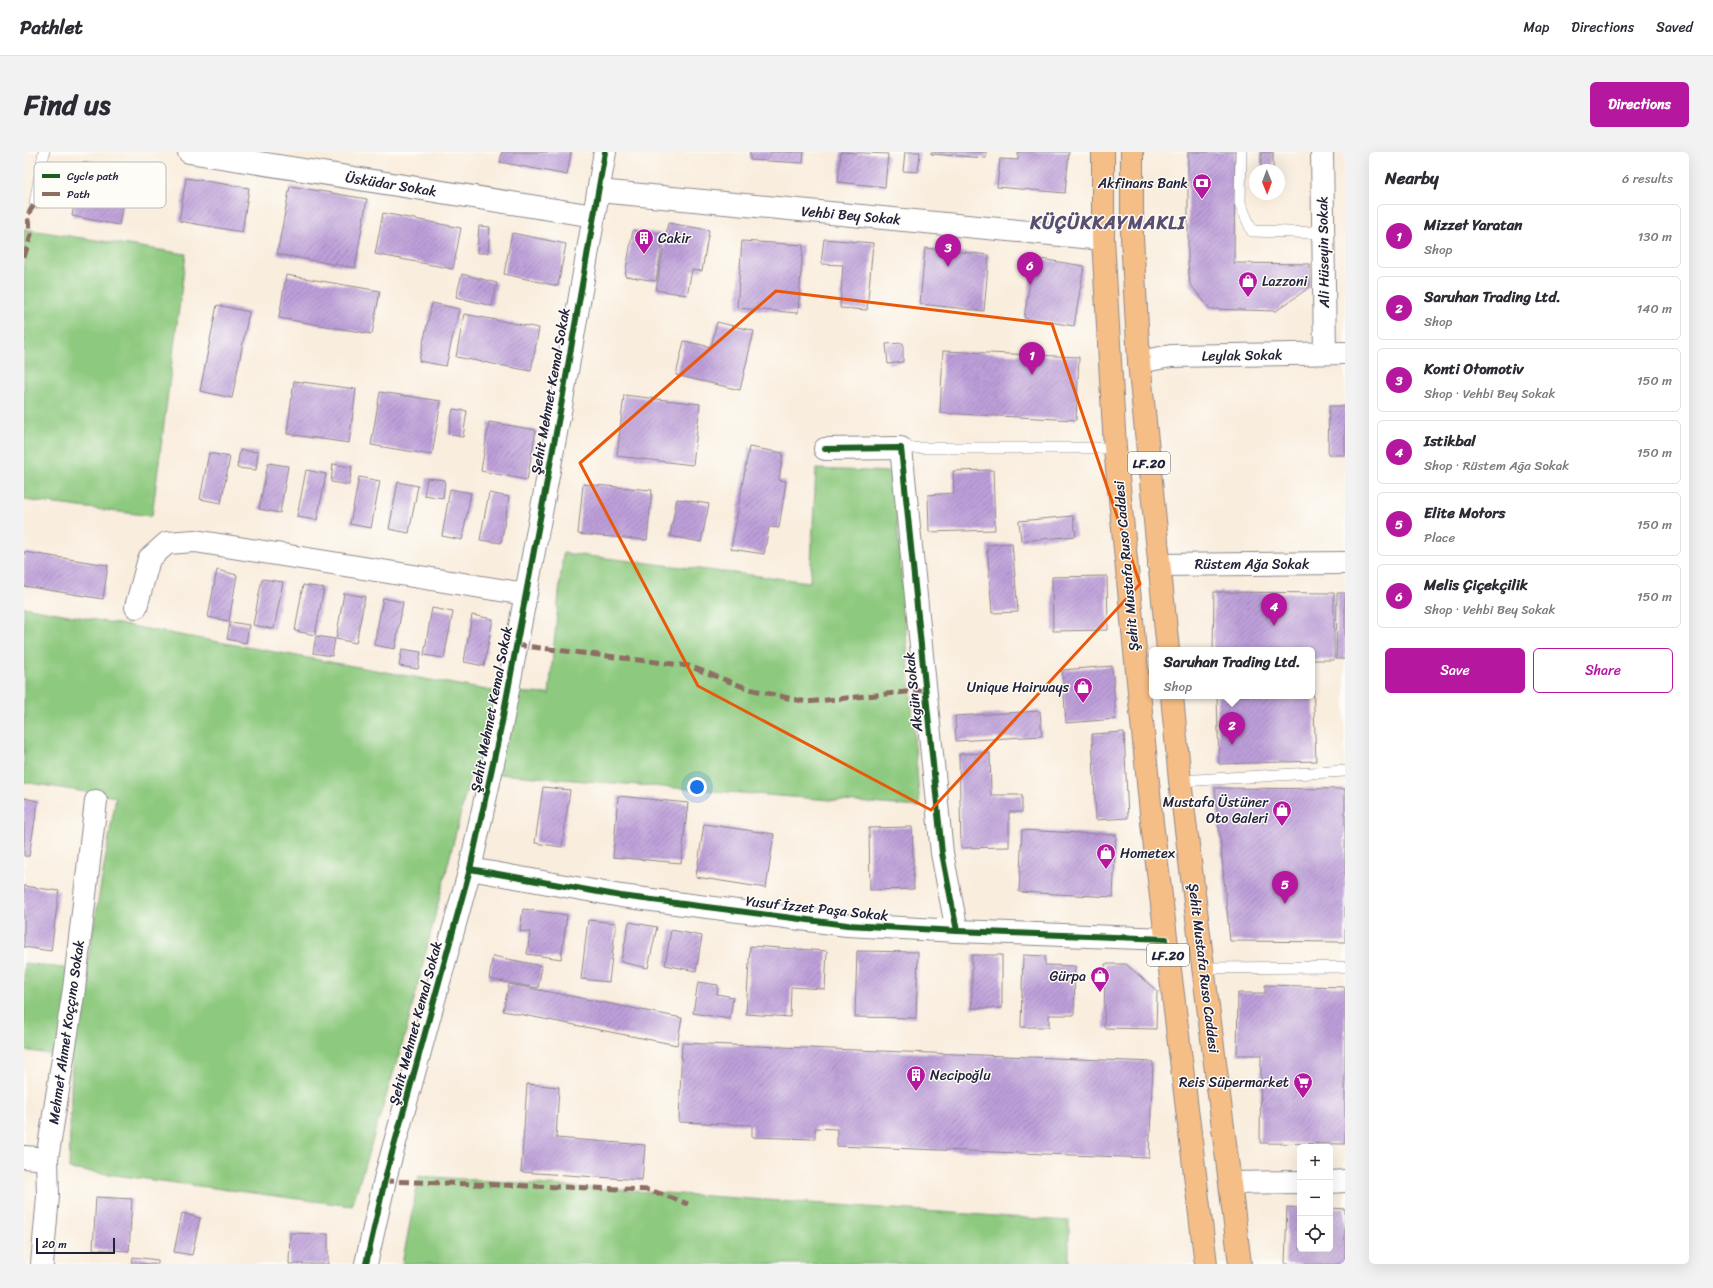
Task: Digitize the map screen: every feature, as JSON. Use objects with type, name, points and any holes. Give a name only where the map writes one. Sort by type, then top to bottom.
[{"type":"main road","name":"Şehit Mustafa Ruso Caddesi","points":[[1103,152],[1103,239],[1115,448],[1152,823],[1206,1264]]},
{"type":"main road","name":"LF.20","points":[[1132,152],[1132,237],[1139,362],[1168,647]]},
{"type":"main road","name":"Şehit Mustafa Ruso Caddesi","points":[[1172,699],[1180,781],[1240,1264]]},
{"type":"street","name":"Üsküdar Sokak","points":[[189,152],[594,216]]},
{"type":"street","name":"Şehit Mehmet Kemal Sokak","points":[[366,1264],[386,1175],[470,869],[502,722],[561,406],[605,152]]},
{"type":"street","name":"Ali Hüseyin Sokak","points":[[1322,152],[1323,233],[1335,353]]},
{"type":"street","name":"Vehbi Bey Sokak","points":[[599,191],[1103,239]]},
{"type":"street","name":"Leylak Sokak","points":[[1139,362],[1171,356],[1335,353]]},
{"type":"street","points":[[825,449],[901,448]]},
{"type":"street","name":"Akgün Sokak","points":[[901,448],[942,853],[957,931]]},
{"type":"street","points":[[136,607],[149,558],[166,543],[195,541],[525,594]]},
{"type":"street","name":"Rüstem Ağa Sokak","points":[[1159,564],[1345,563]]},
{"type":"street","name":"Mehmet Ahmet Koççıno Sokak","points":[[42,1264],[48,1196],[47,1159],[74,989],[96,801]]},
{"type":"street","name":"Yusuf İzzet Paşa Sokak","points":[[470,869],[621,896],[847,925],[1166,939]]},
{"type":"street","points":[[24,1157],[47,1159]]},
{"type":"street","points":[[1333,1182],[1345,1181]]},
{"type":"street","points":[[1231,1183],[1297,1182]]},
{"type":"lane","points":[[42,162],[44,152]]},
{"type":"lane","points":[[1241,152],[1240,202],[1252,231],[1323,233]]},
{"type":"lane","points":[[901,448],[1115,448]]},
{"type":"lane","points":[[1180,781],[1345,771]]},
{"type":"lane","points":[[1204,968],[1345,967]]},
{"type":"highlighted area","points":[[776,291],[1052,324],[1140,584],[931,810],[698,686],[580,463]]},
{"type":"green space","points":[[24,229],[186,254],[152,516],[24,500]]},
{"type":"green space","points":[[816,469],[893,472],[920,807],[471,772],[406,1032],[352,1206],[69,1169],[72,1058],[24,1050],[24,963],[86,971],[116,797],[24,782],[24,607],[492,691],[549,694],[563,553],[810,582]]},
{"type":"green space","points":[[419,1176],[1069,1221],[1069,1264],[402,1264]]},
{"type":"building","points":[[502,152],[571,152],[567,175],[500,162]]},
{"type":"building","points":[[750,152],[804,152],[803,163],[750,160]]},
{"type":"building","points":[[841,152],[888,154],[885,187],[838,182]]},
{"type":"building","points":[[905,152],[920,152],[918,172],[903,171]]},
{"type":"building","points":[[931,152],[986,152],[986,158],[931,154]]},
{"type":"building","points":[[1018,152],[1069,152],[1065,193],[997,187],[1000,159],[1018,160]]},
{"type":"building","points":[[1188,152],[1235,152],[1234,263],[1310,264],[1310,287],[1276,311],[1210,309],[1190,284],[1188,263]]},
{"type":"building","points":[[1261,152],[1273,152],[1273,164],[1261,164]]},
{"type":"building","points":[[186,178],[249,188],[242,232],[179,221]]},
{"type":"building","points":[[290,186],[367,199],[355,268],[277,254]]},
{"type":"building","points":[[73,208],[122,208],[119,225],[72,216]]},
{"type":"building","points":[[383,213],[461,228],[453,269],[375,254]]},
{"type":"building","points":[[668,223],[709,230],[702,271],[692,270],[687,295],[656,290]]},
{"type":"building","points":[[479,226],[490,227],[488,253],[477,253]]},
{"type":"building","name":"Cakir","points":[[633,230],[664,234],[656,281],[625,276]]},
{"type":"building","points":[[512,233],[566,244],[558,286],[504,274]]},
{"type":"building","points":[[824,239],[873,243],[867,310],[840,308],[843,265],[821,264]]},
{"type":"building","points":[[742,241],[803,245],[798,313],[737,308]]},
{"type":"building","points":[[925,248],[989,255],[984,311],[920,304]]},
{"type":"building","points":[[1034,258],[1084,266],[1074,326],[1024,318]]},
{"type":"building","points":[[462,274],[497,283],[492,306],[456,297]]},
{"type":"building","points":[[286,275],[380,291],[372,334],[279,318]]},
{"type":"building","points":[[432,303],[459,309],[446,366],[419,361]]},
{"type":"building","points":[[217,305],[249,312],[232,398],[200,391]]},
{"type":"building","points":[[464,314],[539,328],[531,371],[456,357]]},
{"type":"building","points":[[717,322],[754,331],[740,390],[676,375],[684,341],[711,347]]},
{"type":"building","points":[[903,343],[903,362],[888,364],[886,344]]},
{"type":"building","points":[[943,351],[1079,357],[1076,420],[940,413]]},
{"type":"building","points":[[294,381],[356,389],[349,443],[287,434]]},
{"type":"building","points":[[380,392],[441,401],[432,455],[371,445]]},
{"type":"building","points":[[624,395],[700,404],[693,465],[617,456]]},
{"type":"building","points":[[1329,406],[1345,406],[1345,455],[1328,455]]},
{"type":"building","points":[[453,409],[467,411],[463,437],[448,434]]},
{"type":"building","points":[[489,422],[536,430],[527,480],[481,471]]},
{"type":"building","points":[[749,447],[783,453],[779,480],[786,481],[779,528],[769,527],[764,554],[731,549]]},
{"type":"building","points":[[240,450],[258,452],[256,470],[237,468]]},
{"type":"building","points":[[209,453],[230,457],[221,503],[200,499]]},
{"type":"building","points":[[268,463],[288,466],[280,513],[259,509]]},
{"type":"building","points":[[333,464],[352,467],[349,485],[331,482]]},
{"type":"building","points":[[306,470],[326,474],[317,520],[297,517]]},
{"type":"building","points":[[993,470],[995,530],[929,532],[928,495],[954,493],[953,471]]},
{"type":"building","points":[[359,477],[380,481],[371,528],[350,524]]},
{"type":"building","points":[[427,478],[445,480],[443,498],[424,495]]},
{"type":"building","points":[[398,482],[418,486],[409,533],[389,529]]},
{"type":"building","points":[[583,484],[652,490],[647,540],[578,534]]},
{"type":"building","points":[[450,489],[471,493],[462,540],[442,536]]},
{"type":"building","points":[[489,493],[509,497],[501,543],[480,540]]},
{"type":"building","points":[[677,499],[709,504],[701,542],[670,536]]},
{"type":"building","points":[[1073,516],[1076,536],[1021,541],[1019,521]]},
{"type":"building","points":[[1012,543],[1018,612],[992,613],[987,545]]},
{"type":"building","points":[[24,552],[108,565],[103,599],[24,586]]},
{"type":"building","points":[[217,570],[237,575],[229,621],[208,617]]},
{"type":"building","points":[[1107,576],[1108,630],[1053,631],[1052,577]]},
{"type":"building","points":[[262,579],[283,582],[274,629],[253,625]]},
{"type":"building","points":[[303,585],[324,588],[315,635],[295,631]]},
{"type":"building","points":[[1214,592],[1334,593],[1334,660],[1315,660],[1315,647],[1213,647]]},
{"type":"building","points":[[344,593],[365,597],[356,643],[336,639]]},
{"type":"building","points":[[1337,593],[1345,593],[1345,659],[1336,659]]},
{"type":"building","points":[[383,598],[403,602],[395,649],[374,645]]},
{"type":"building","points":[[432,608],[453,612],[444,658],[424,655]]},
{"type":"building","points":[[472,615],[493,619],[484,666],[464,662]]},
{"type":"building","points":[[230,622],[249,625],[246,643],[227,639]]},
{"type":"building","points":[[316,636],[335,639],[332,656],[313,653]]},
{"type":"building","points":[[402,649],[421,652],[418,669],[399,666]]},
{"type":"building","points":[[1112,666],[1116,719],[1066,723],[1062,670]]},
{"type":"building","points":[[1217,699],[1314,699],[1316,761],[1219,764]]},
{"type":"building","points":[[1040,711],[1042,736],[956,741],[955,716]]},
{"type":"building","points":[[1124,732],[1128,818],[1096,820],[1092,734]]},
{"type":"building","points":[[990,753],[991,795],[1022,795],[1022,812],[1009,812],[1009,847],[961,848],[959,754]]},
{"type":"building","points":[[543,787],[570,790],[562,847],[535,843]]},
{"type":"building","points":[[1215,788],[1345,789],[1345,942],[1230,941]]},
{"type":"building","points":[[618,796],[688,803],[681,863],[613,857]]},
{"type":"building","points":[[24,798],[38,801],[29,856],[24,856]]},
{"type":"building","points":[[704,824],[774,834],[766,888],[696,877]]},
{"type":"building","points":[[912,827],[914,889],[870,890],[869,828]]},
{"type":"building","points":[[1022,830],[1116,835],[1113,897],[1019,892]]},
{"type":"building","points":[[24,886],[59,891],[51,951],[24,947]]},
{"type":"building","points":[[523,909],[567,915],[561,959],[527,954],[530,932],[520,931]]},
{"type":"building","points":[[588,920],[616,923],[609,982],[581,979]]},
{"type":"building","points":[[629,922],[657,927],[648,968],[621,962]]},
{"type":"building","points":[[671,930],[702,936],[696,971],[665,965]]},
{"type":"building","points":[[750,946],[827,951],[825,989],[791,987],[790,1017],[746,1014]]},
{"type":"building","points":[[857,951],[918,952],[916,1018],[855,1017]]},
{"type":"building","points":[[972,955],[1002,955],[1002,1008],[972,1008]]},
{"type":"building","points":[[1023,955],[1045,956],[1045,965],[1075,966],[1074,1015],[1049,1015],[1049,1027],[1021,1027]]},
{"type":"building","points":[[493,956],[542,966],[538,988],[489,979]]},
{"type":"building","points":[[1105,964],[1126,964],[1157,991],[1156,1029],[1104,1028]]},
{"type":"building","points":[[698,982],[718,985],[717,994],[733,997],[730,1019],[693,1013]]},
{"type":"building","points":[[509,984],[682,1018],[677,1045],[503,1011]]},
{"type":"building","name":"Reis Süpermarket","points":[[1265,985],[1345,987],[1345,1144],[1260,1143],[1261,1055],[1237,1055],[1238,993],[1265,993]]},
{"type":"building","name":"Necipoğlu","points":[[682,1043],[1153,1062],[1149,1158],[837,1146],[837,1129],[815,1128],[815,1139],[752,1137],[752,1125],[679,1122]]},
{"type":"building","points":[[527,1084],[559,1087],[556,1138],[645,1145],[642,1180],[521,1172]]},
{"type":"building","points":[[96,1197],[132,1199],[129,1251],[93,1249]]},
{"type":"building","points":[[1287,1207],[1297,1208],[1297,1252],[1333,1252],[1333,1208],[1345,1209],[1345,1264],[1285,1264]]},
{"type":"building","points":[[182,1213],[200,1218],[192,1255],[174,1252]]},
{"type":"building","points":[[290,1233],[328,1234],[328,1264],[289,1264]]},
{"type":"building","points":[[133,1257],[158,1260],[158,1264],[132,1264]]},
{"type":"marked path","points":[[24,257],[31,235],[27,216],[34,205]]},
{"type":"marked path","points":[[516,645],[689,666],[749,689],[806,702],[925,690]]},
{"type":"marked path","points":[[384,1181],[650,1190],[688,1204]]},
{"type":"cycle path","points":[[366,1264],[386,1175],[470,869],[502,722],[561,406],[605,152]]},
{"type":"cycle path","points":[[825,449],[901,448],[942,853],[957,931]]},
{"type":"cycle path","points":[[470,869],[621,896],[847,925],[1166,939]]},
{"type":"place","name":"Akfinans Bank","points":[[1202,200]]},
{"type":"place","name":"Cakir","points":[[644,255]]},
{"type":"place","name":"Konti Otomotiv","points":[[948,267]]},
{"type":"place","name":"Melis Çiçekçilik","points":[[1030,285]]},
{"type":"place","name":"Lazzoni","points":[[1248,298]]},
{"type":"place","name":"Mizzet Yaratan","points":[[1032,375]]},
{"type":"place","name":"Istikbal","points":[[1274,626]]},
{"type":"place","name":"Unique Hairways","points":[[1083,704]]},
{"type":"place","name":"Saruhan Trading Ltd.","points":[[1232,745]]},
{"type":"place","name":"Mustafa Üstüner Oto Galeri","points":[[1282,827]]},
{"type":"place","name":"Hometex","points":[[1106,870]]},
{"type":"place","name":"Elite Motors","points":[[1285,904]]},
{"type":"place","name":"Gürpa","points":[[1100,993]]},
{"type":"place","name":"Necipoğlu","points":[[916,1092]]},
{"type":"place","name":"Reis Süpermarket","points":[[1303,1099]]},
{"type":"district","name":"KÜÇÜKKAYMAKLI","points":[[1108,223]]}]
